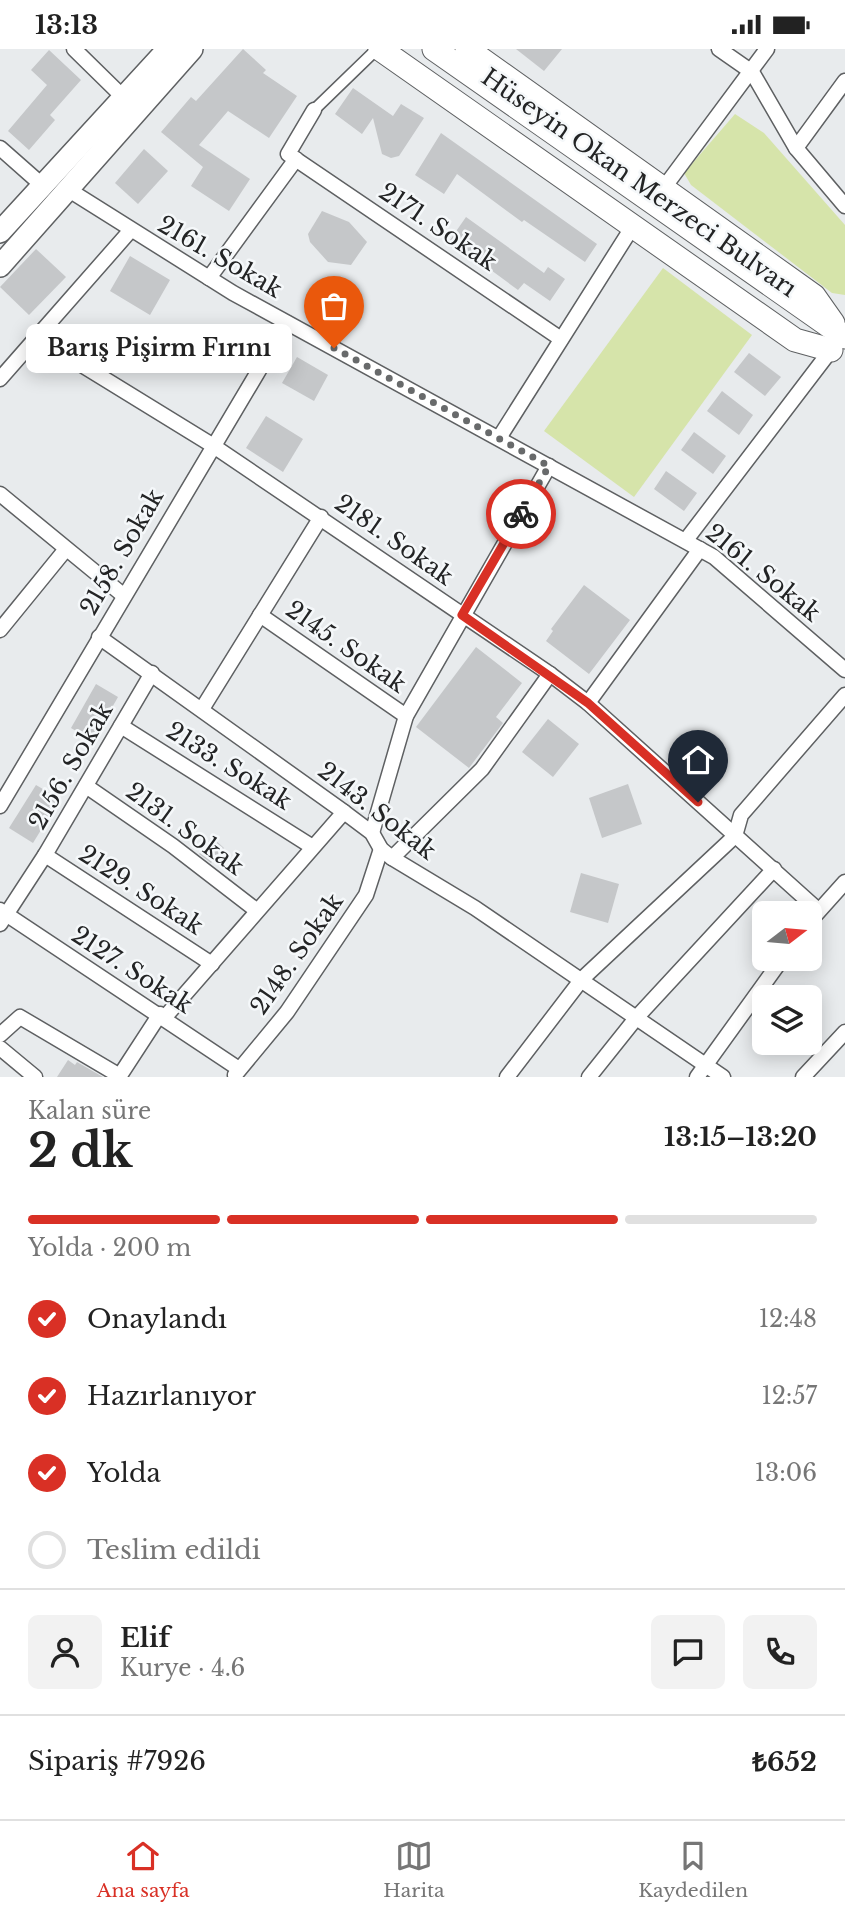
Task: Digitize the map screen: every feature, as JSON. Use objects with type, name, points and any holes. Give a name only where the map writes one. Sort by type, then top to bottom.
[{"type":"main road","points":[[378,49],[795,340],[841,342]]},
{"type":"main road","name":"Hüseyin Okan Merzeci Bulvarı","points":[[403,49],[841,342]]},
{"type":"main road","name":"Hüseyin Okan Merzeci Bulvarı","points":[[434,49],[841,342]]},
{"type":"main road","points":[[467,49],[814,296],[841,342]]},
{"type":"main road","points":[[0,232],[123,97],[177,52]]},
{"type":"main road","points":[[0,266],[69,190],[177,52]]},
{"type":"street","points":[[74,49],[123,97]]},
{"type":"street","points":[[209,278],[292,156],[314,110],[378,49]]},
{"type":"street","points":[[719,49],[752,72],[796,148],[845,207]]},
{"type":"street","points":[[663,189],[767,49]]},
{"type":"street","points":[[796,148],[845,81]]},
{"type":"street","points":[[0,148],[42,185]]},
{"type":"street","name":"2171. Sokak","points":[[292,156],[561,339]]},
{"type":"street","name":"2161. Sokak","points":[[69,190],[131,231],[287,323],[714,557],[845,670]]},
{"type":"street","points":[[499,438],[633,226]]},
{"type":"street","points":[[0,379],[131,231]]},
{"type":"street","name":"2158. Sokak","points":[[0,806],[122,596],[287,323]]},
{"type":"street","name":"2181. Sokak","points":[[38,338],[212,445],[550,674],[588,703],[774,869],[802,901]]},
{"type":"street","points":[[686,540],[841,342]]},
{"type":"street","points":[[372,833],[406,716],[549,466]]},
{"type":"street","points":[[0,494],[122,596]]},
{"type":"street","points":[[202,709],[321,517]]},
{"type":"street","points":[[0,630],[66,549]]},
{"type":"street","points":[[588,703],[700,549]]},
{"type":"street","name":"2145. Sokak","points":[[260,615],[406,716]]},
{"type":"street","name":"2143. Sokak","points":[[99,637],[372,833],[387,854],[637,1017],[666,1038],[701,1071],[723,1077]]},
{"type":"street","name":"2156. Sokak","points":[[2,917],[45,855],[152,673]]},
{"type":"street","points":[[387,854],[482,769],[550,674]]},
{"type":"street","points":[[507,1077],[582,979],[735,836],[741,815],[845,695]]},
{"type":"street","name":"2133. Sokak","points":[[121,726],[311,846]]},
{"type":"street","name":"2131. Sokak","points":[[86,786],[173,846],[256,910]]},
{"type":"street","points":[[0,1035],[20,1017],[120,1077],[162,1015],[212,964],[311,846],[344,812]]},
{"type":"street","name":"2148. Sokak","points":[[237,1073],[287,1012],[366,895],[387,854]]},
{"type":"street","name":"2129. Sokak","points":[[45,855],[212,964]]},
{"type":"street","points":[[589,1077],[637,1017],[774,869]]},
{"type":"street","points":[[822,906],[845,882]]},
{"type":"street","name":"2127. Sokak","points":[[2,917],[162,1015],[237,1073]]},
{"type":"street","points":[[701,1071],[773,971]]},
{"type":"street","points":[[803,1077],[842,1043]]},
{"type":"street","points":[[0,1048],[35,1077]]},
{"type":"green space","points":[[735,114],[764,133],[845,225],[845,295],[832,293],[691,185],[684,173]]},
{"type":"green space","points":[[663,268],[752,335],[634,497],[544,431]]},
{"type":"building","points":[[243,49],[266,70],[263,73],[297,96],[269,138],[228,111],[199,145],[250,179],[229,211],[191,186],[203,167],[161,132],[191,97],[196,101]]},
{"type":"building","points":[[516,49],[562,49],[544,71]]},
{"type":"building","points":[[49,50],[81,80],[50,115],[55,120],[29,150],[8,131],[47,85],[31,70]]},
{"type":"building","points":[[353,88],[393,116],[401,104],[424,118],[399,156],[391,158],[382,154],[373,118],[362,134],[335,114]]},
{"type":"building","points":[[441,133],[597,244],[585,262],[524,220],[522,222],[457,174],[444,194],[415,175]]},
{"type":"building","points":[[144,149],[168,171],[138,204],[115,183]]},
{"type":"building","points":[[322,211],[349,222],[367,242],[351,265],[328,262],[310,242],[308,234]]},
{"type":"building","points":[[466,217],[544,273],[548,267],[565,279],[550,301],[524,283],[518,290],[450,240]]},
{"type":"building","points":[[36,249],[66,277],[29,315],[0,287]]},
{"type":"building","points":[[130,256],[170,280],[150,315],[110,291]]},
{"type":"building","points":[[749,353],[781,377],[765,396],[734,372]]},
{"type":"building","points":[[297,357],[328,375],[314,401],[282,383]]},
{"type":"building","points":[[722,391],[753,415],[739,435],[707,411]]},
{"type":"building","points":[[266,416],[303,439],[283,472],[246,448]]},
{"type":"building","points":[[694,432],[726,456],[713,474],[681,450]]},
{"type":"building","points":[[666,471],[697,493],[684,511],[654,489]]},
{"type":"building","points":[[584,585],[630,620],[589,674],[546,641],[553,631],[551,629]]},
{"type":"building","points":[[476,647],[522,683],[496,717],[503,723],[469,768],[416,727]]},
{"type":"building","points":[[96,684],[118,697],[93,741],[71,728]]},
{"type":"building","points":[[548,719],[579,744],[553,777],[522,752]]},
{"type":"building","points":[[628,784],[642,824],[602,838],[589,798]]},
{"type":"building","points":[[36,785],[60,799],[33,843],[9,828]]},
{"type":"building","points":[[212,837],[224,848],[211,863],[199,854]]},
{"type":"building","points":[[581,873],[619,884],[608,923],[570,912]]},
{"type":"building","points":[[68,1060],[75,1065],[77,1062],[103,1077],[57,1077]]},
{"type":"way so far","points":[[334,348],[549,466],[521,514]]},
{"type":"place","name":"Barış Pişirm Fırını","points":[[334,348]]},
{"type":"route","points":[[521,514],[462,615],[588,703],[698,802]]}]
